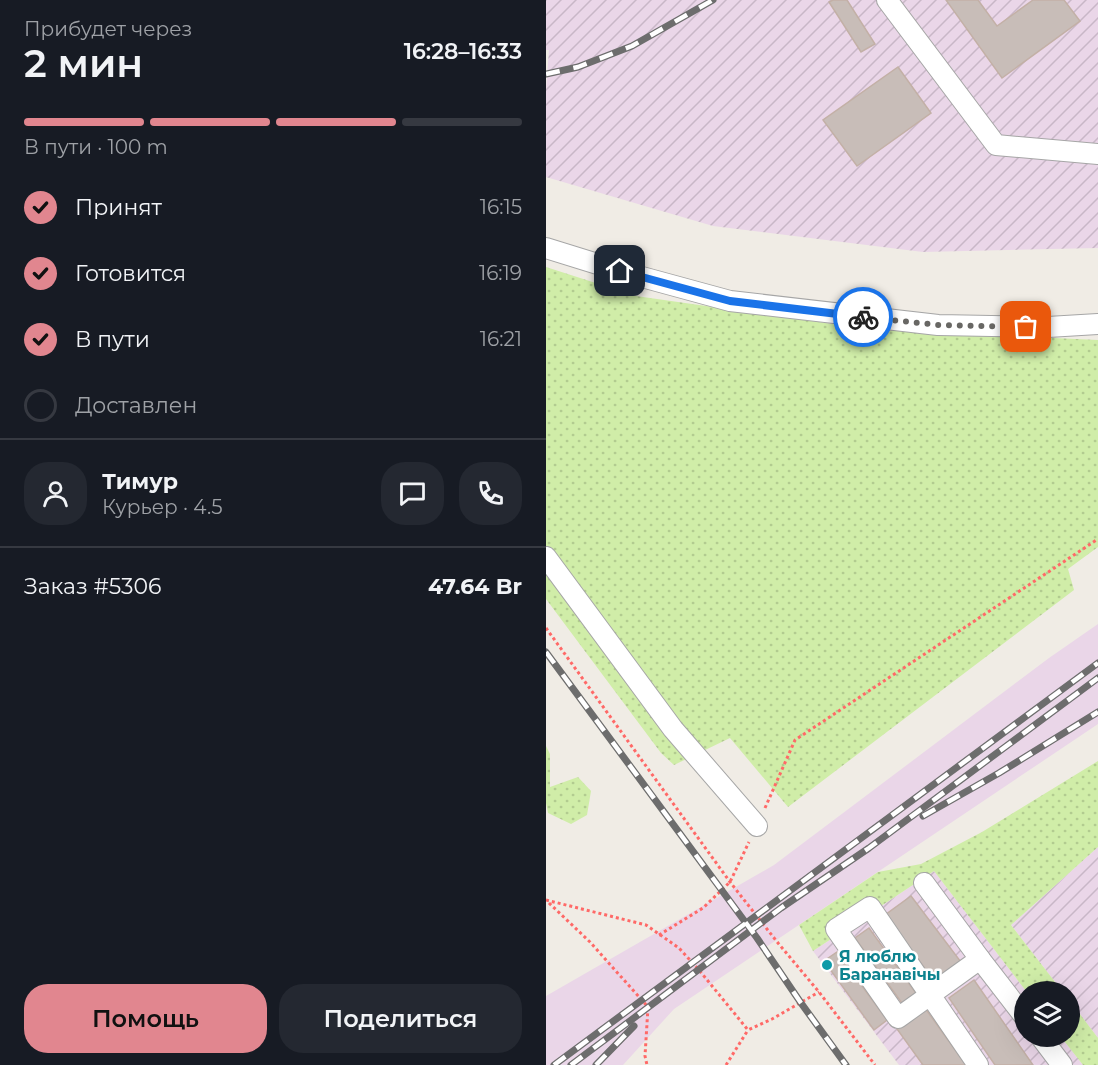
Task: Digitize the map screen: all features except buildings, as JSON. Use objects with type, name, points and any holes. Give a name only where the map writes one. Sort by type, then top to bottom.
[{"type":"lane","points":[[887,0],[996,145],[1098,154]]},
{"type":"lane","points":[[546,248],[730,301],[938,325],[1048,327],[1098,324]]},
{"type":"lane","points":[[546,557],[673,729],[757,826]]},
{"type":"lane","points":[[924,883],[1014,1003]]},
{"type":"lane","points":[[978,1065],[930,996],[870,907],[836,929],[898,1018],[930,996],[980,959]]},
{"type":"lane","points":[[1048,1047],[1062,1065]]},
{"type":"path","points":[[659,935],[703,908],[730,882],[795,740],[1098,539]]},
{"type":"path","points":[[546,628],[730,882],[875,1065]]},
{"type":"path","points":[[546,901],[646,925],[679,948],[748,1030]]},
{"type":"path","points":[[546,901],[590,942],[648,1007],[645,1056],[647,1065]]},
{"type":"path","points":[[726,1065],[748,1030],[819,992]]},
{"type":"shaded area","points":[[546,0],[1098,0],[1098,248],[923,252],[713,226],[546,177],[546,89],[549,50],[546,50]]},
{"type":"shaded area","points":[[1098,624],[1098,724],[674,1009],[623,1065],[546,1065],[546,996],[774,865],[1049,658]]},
{"type":"shaded area","points":[[1098,847],[1098,1038],[1080,1014],[1080,981],[1054,981],[1011,925]]},
{"type":"shaded area","points":[[934,871],[1018,981],[1014,981],[1014,1047],[1069,1047],[1083,1065],[899,1065],[813,951]]},
{"type":"green space","points":[[546,267],[636,296],[875,330],[1098,340],[1098,547],[1068,569],[1074,590],[788,807],[730,738],[674,765],[661,753],[546,599]]},
{"type":"green space","points":[[546,746],[550,754],[550,787],[578,777],[591,791],[587,815],[571,824],[548,813]]},
{"type":"green space","points":[[1098,761],[1098,847],[1011,925],[1054,981],[1018,981],[934,871],[813,951],[799,925],[878,872],[921,864],[982,832]]},
{"type":"green space","points":[[1080,1014],[1098,1038],[1098,1065],[1083,1065],[1069,1047],[1080,1047]]},
{"type":"railway","points":[[546,74],[578,67],[632,46],[713,0]]},
{"type":"railway","points":[[546,652],[757,938],[846,1065]]},
{"type":"railway","points":[[554,1065],[1098,663]]},
{"type":"railway","points":[[571,1065],[781,908],[869,848],[1098,678]]},
{"type":"railway","points":[[923,816],[999,773],[1098,712]]},
{"type":"railway","points":[[596,1065],[634,1026]]},
{"type":"way so far","points":[[863,317],[938,325],[1026,327]]},
{"type":"place","name":"Я люблю Баранавічы","points":[[827,965]]},
{"type":"route","points":[[620,271],[730,301],[863,317]]}]
